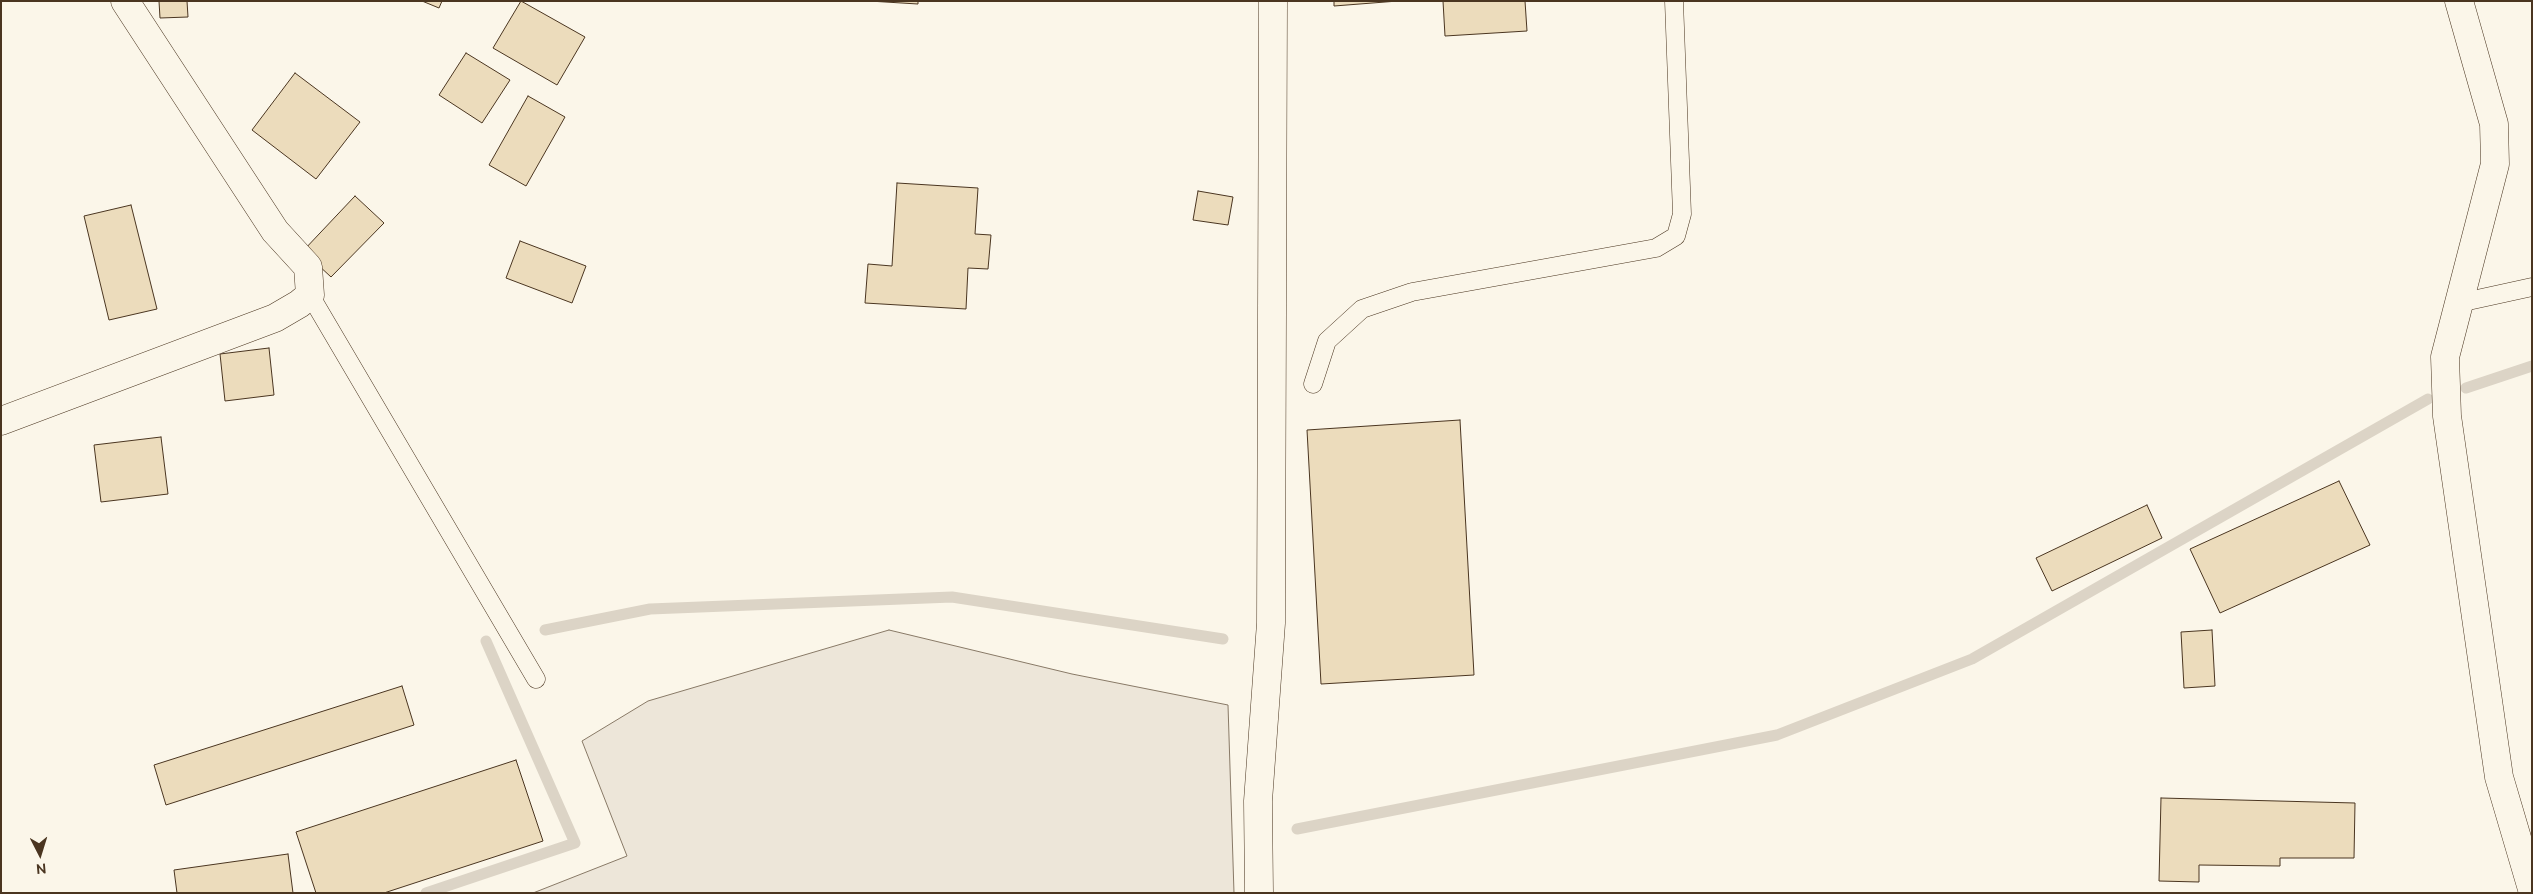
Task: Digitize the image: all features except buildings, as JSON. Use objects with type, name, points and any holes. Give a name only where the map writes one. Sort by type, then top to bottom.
[{"type":"street","points":[[1,421],[275,318],[310,295],[308,267],[275,231],[125,1]]},
{"type":"street","points":[[1259,893],[1258,801],[1271,623],[1273,1]]},
{"type":"street","points":[[2459,1],[2494,124],[2494,164],[2446,357],[2447,416],[2499,777],[2532,889]]},
{"type":"lane","points":[[1313,384],[1327,340],[1362,309],[1412,292],[1656,248],[1676,236],[1682,214],[1674,1]]},
{"type":"lane","points":[[2459,303],[2532,287]]},
{"type":"lane","points":[[310,295],[536,679]]},
{"type":"shaded area","points":[[889,630],[1072,674],[1228,705],[1234,893],[533,893],[627,856],[582,741],[648,701]]},
{"type":"waterway","points":[[2466,388],[2532,366]]},
{"type":"waterway","points":[[1297,829],[1777,735],[1972,659],[2428,399]]},
{"type":"waterway","points":[[545,630],[650,609],[952,597],[1223,639]]},
{"type":"waterway","points":[[426,893],[575,843],[486,641]]}]
